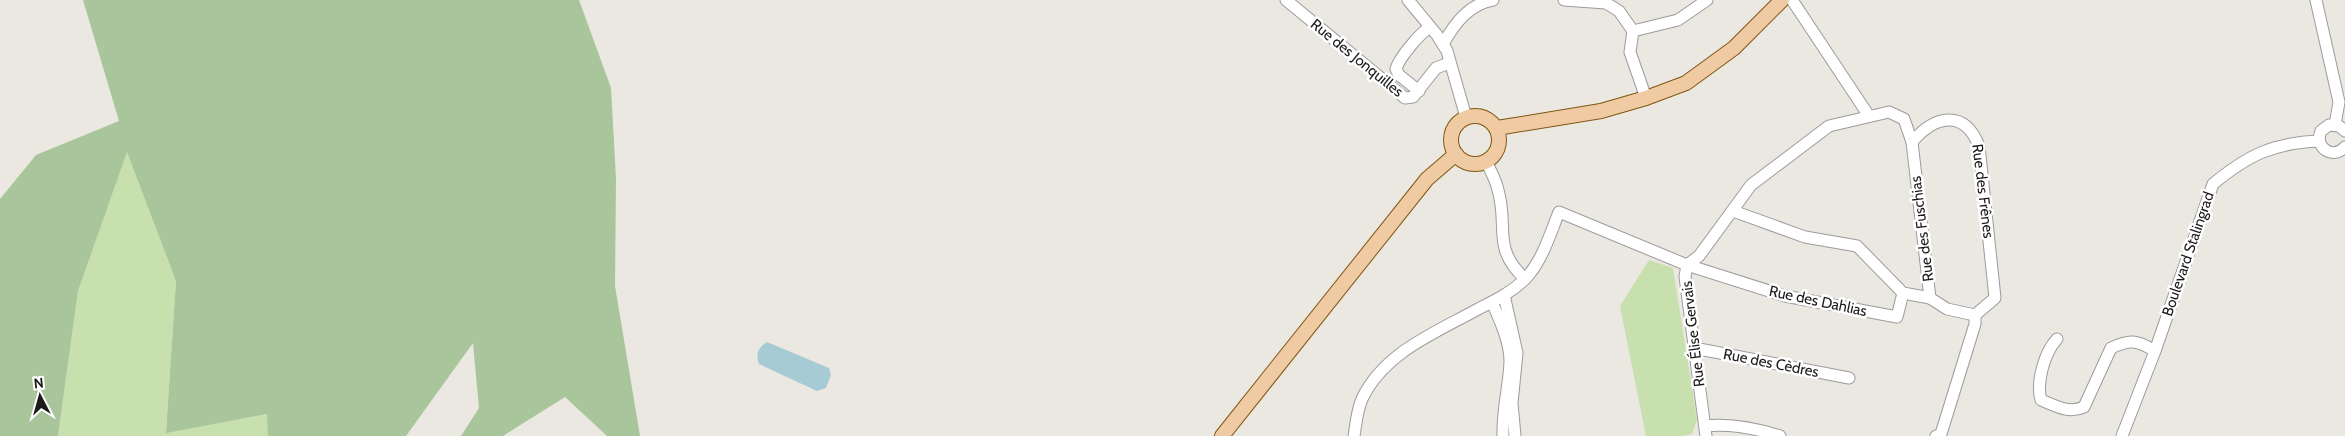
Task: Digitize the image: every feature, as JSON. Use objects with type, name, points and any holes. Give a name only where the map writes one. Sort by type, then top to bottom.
[{"type":"main road","points":[[1497,128],[1601,111],[1646,98],[1686,83],[1734,48],[1782,0]]},
{"type":"main road","points":[[1476,116],[1486,118],[1497,128],[1500,139],[1497,150],[1486,161],[1470,163],[1456,154],[1452,144],[1452,133],[1457,124],[1466,118],[1476,116]]},
{"type":"main road","points":[[1222,436],[1427,178],[1456,154]]},
{"type":"street","name":"Rue des Jonquilles","points":[[1286,0],[1405,98],[1413,97],[1436,68],[1449,64]]},
{"type":"street","points":[[1408,0],[1443,44],[1466,118]]},
{"type":"street","points":[[1443,44],[1464,14],[1478,4],[1493,0]]},
{"type":"street","points":[[1564,0],[1614,3],[1633,31],[1630,52],[1646,98]]},
{"type":"street","points":[[1633,31],[1678,20],[1707,0]]},
{"type":"street","points":[[1792,0],[1869,116]]},
{"type":"street","points":[[2316,0],[2339,102],[2335,125]]},
{"type":"street","points":[[1418,91],[1399,75],[1396,69],[1422,33],[1430,27]]},
{"type":"street","name":"Rue Élise Gervais","points":[[1705,431],[1685,278],[1687,265],[1699,256],[1751,185],[1829,126],[1889,112],[1904,119],[1912,142]]},
{"type":"street","name":"Rue des Frênes","points":[[1912,142],[1923,129],[1934,121],[1949,119],[1962,124],[1975,135],[1979,146],[1995,298],[1975,315]]},
{"type":"street","points":[[2344,152],[2328,152],[2322,148],[2319,136],[2325,128],[2335,125],[2345,131]]},
{"type":"street","name":"Boulevard Stalingrad","points":[[2122,436],[2155,351],[2213,184],[2234,166],[2257,153],[2290,144],[2319,141]]},
{"type":"street","name":"Rue des Fuschias","points":[[1912,142],[1930,298],[1947,309],[1975,315]]},
{"type":"street","points":[[1486,161],[1499,190],[1503,246],[1511,267],[1525,279]]},
{"type":"street","points":[[1732,211],[1805,237],[1857,246],[1903,293],[1930,298]]},
{"type":"street","points":[[1354,436],[1361,401],[1373,378],[1382,368],[1413,345],[1504,295],[1525,279],[1538,260],[1560,212],[1687,265]]},
{"type":"street","name":"Rue des Dahlias","points":[[1687,265],[1785,296],[1897,317],[1903,293]]},
{"type":"street","points":[[1504,295],[1517,353],[1512,403],[1515,436]]},
{"type":"street","points":[[1492,302],[1502,325],[1510,360],[1502,417],[1503,436]]},
{"type":"street","points":[[1936,436],[1941,434],[1975,324],[1975,315]]},
{"type":"street","points":[[2057,340],[2049,348],[2038,390],[2041,400],[2066,410],[2076,411],[2084,408],[2111,348],[2126,341],[2140,343],[2155,351]]},
{"type":"street","name":"Rue des Cèdres","points":[[1694,348],[1849,378]]},
{"type":"street","points":[[1705,431],[1733,425],[1758,429],[1780,436]]},
{"type":"green space","points":[[83,0],[579,0],[611,88],[616,179],[615,286],[640,436],[607,436],[565,397],[503,436],[461,436],[479,408],[473,343],[406,436],[268,436],[267,414],[166,433],[176,281],[127,152],[78,291],[58,436],[0,436],[0,199],[36,155],[119,121]]},
{"type":"green space","points":[[127,151],[176,281],[166,432],[268,414],[268,436],[58,436],[78,291]]},
{"type":"green space","points":[[1649,260],[1673,268],[1697,420],[1692,434],[1683,436],[1646,436],[1620,306]]},
{"type":"water","points":[[767,342],[829,368],[831,375],[826,388],[817,391],[759,364],[757,357],[759,351]]}]
